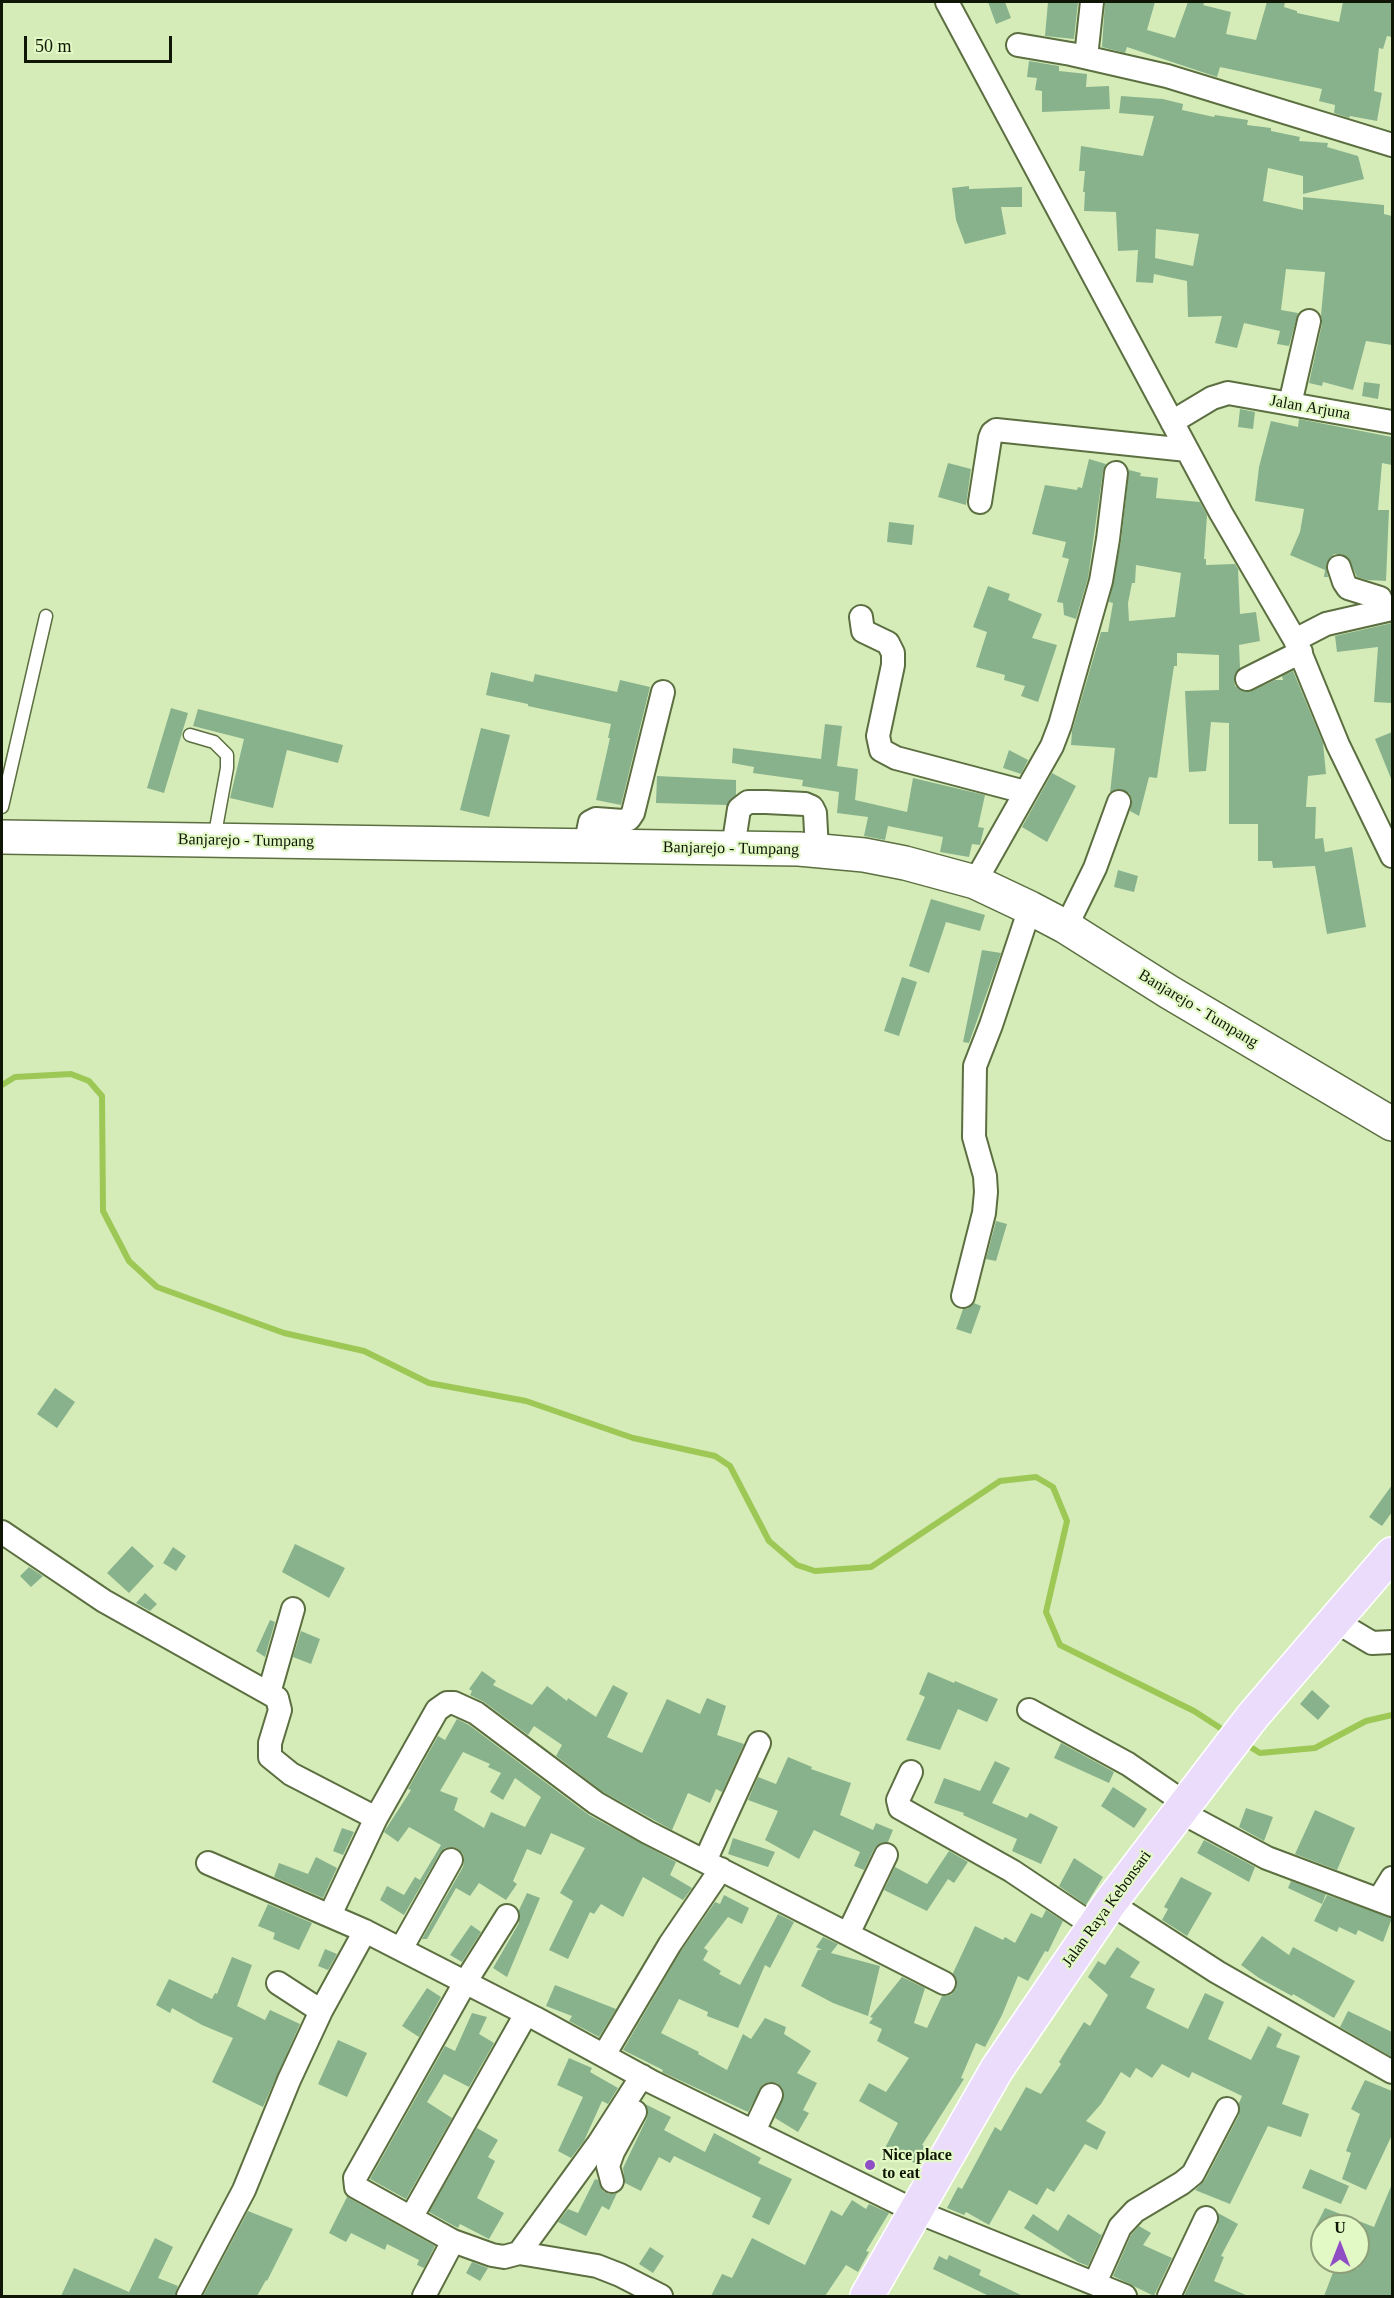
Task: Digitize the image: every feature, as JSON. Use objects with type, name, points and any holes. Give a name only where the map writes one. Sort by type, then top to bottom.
[{"type":"main road","name":"Banjarejo - Tumpang","points":[[2,837],[817,850],[880,858],[975,882],[1030,908],[1066,927],[1169,992],[1392,1124]]},
{"type":"main road","name":"Jalan Raya Kebonsari","points":[[867,2296],[997,2069],[1102,1914],[1252,1717],[1392,1554]]},
{"type":"street","points":[[947,2],[1174,421],[1221,513],[1306,637],[1338,745],[1392,856]]},
{"type":"street","points":[[1086,57],[1092,2]]},
{"type":"street","points":[[1018,45],[1086,57],[1167,76],[1392,145]]},
{"type":"street","points":[[1290,404],[1309,321]]},
{"type":"street","name":"Jalan Arjuna","points":[[1174,421],[1220,394],[1228,393],[1392,422]]},
{"type":"street","points":[[980,502],[990,438],[996,430],[1187,450]]},
{"type":"street","points":[[975,882],[1052,746],[1101,581],[1116,473]]},
{"type":"street","points":[[1247,678],[1306,637],[1389,609],[1380,598],[1348,588],[1339,567]]},
{"type":"street","points":[[861,617],[863,631],[888,643],[893,653],[894,665],[878,736],[881,750],[896,758],[1025,792]]},
{"type":"street","points":[[585,847],[590,822],[596,819],[623,821],[629,819],[633,813],[663,692]]},
{"type":"street","points":[[733,848],[739,809],[748,802],[766,802],[805,804],[812,807],[815,813],[817,850]]},
{"type":"street","points":[[1066,927],[1095,868],[1119,802]]},
{"type":"street","points":[[963,1296],[984,1213],[986,1192],[985,1176],[974,1137],[975,1066],[1030,908]]},
{"type":"street","points":[[2,1532],[104,1601],[277,1698],[280,1710],[269,1748],[270,1757],[291,1774],[376,1818]]},
{"type":"street","points":[[269,1693],[293,1609]]},
{"type":"street","points":[[1335,1621],[1372,1642],[1392,1642]]},
{"type":"street","points":[[330,1915],[376,1818],[437,1710],[447,1703],[454,1703],[476,1713],[596,1803],[944,1983]]},
{"type":"street","points":[[1029,1710],[1119,1758],[1182,1807],[1267,1858],[1386,1902],[1392,1878]]},
{"type":"street","points":[[604,2055],[670,1944],[713,1865],[759,1743]]},
{"type":"street","points":[[911,1772],[898,1800],[900,1808],[1012,1871],[1217,1972],[1392,2072]]},
{"type":"street","points":[[848,1934],[886,1855]]},
{"type":"street","points":[[401,1949],[451,1860]]},
{"type":"street","points":[[208,1863],[365,1931],[647,2079],[915,2211],[1125,2296]]},
{"type":"street","points":[[507,1916],[466,1982],[355,2183],[360,2190],[412,2216],[453,2241],[492,2255],[504,2257],[519,2253],[597,2266],[661,2296]]},
{"type":"street","points":[[188,2296],[244,2190],[289,2080],[321,2011],[365,1931]]},
{"type":"street","points":[[278,1983],[321,2011]]},
{"type":"street","points":[[412,2216],[526,2014]]},
{"type":"street","points":[[612,2181],[608,2166],[647,2079]]},
{"type":"street","points":[[519,2253],[647,2079]]},
{"type":"street","points":[[753,2131],[771,2095]]},
{"type":"street","points":[[1095,2283],[1120,2227],[1135,2211],[1193,2174],[1227,2109]]},
{"type":"street","points":[[1169,2296],[1206,2218]]},
{"type":"street","points":[[424,2296],[453,2241]]},
{"type":"lane","points":[[2,807],[46,616]]},
{"type":"lane","points":[[190,735],[214,742],[227,755],[227,768],[213,840]]},
{"type":"building","points":[[988,2],[1005,2],[1011,18],[996,24]]},
{"type":"building","points":[[1048,2],[1078,2],[1074,39],[1045,36]]},
{"type":"building","points":[[1105,2],[1155,2],[1147,30],[1175,38],[1188,2],[1205,2],[1203,5],[1231,12],[1226,34],[1256,40],[1267,2],[1285,2],[1284,7],[1297,11],[1297,13],[1339,22],[1343,2],[1392,2],[1392,37],[1387,36],[1383,49],[1379,48],[1374,91],[1382,93],[1377,121],[1350,116],[1349,118],[1334,113],[1335,105],[1319,101],[1322,89],[1220,67],[1217,77],[1127,47],[1125,53],[1102,47]]},
{"type":"building","points":[[1029,61],[1059,66],[1059,71],[1087,74],[1086,87],[1109,86],[1110,109],[1042,112],[1042,91],[1035,90],[1037,78],[1027,77]]},
{"type":"building","points":[[1121,96],[1163,99],[1183,104],[1182,110],[1214,117],[1215,115],[1248,120],[1247,125],[1271,128],[1271,131],[1300,137],[1299,141],[1328,143],[1327,147],[1358,156],[1364,179],[1303,194],[1303,176],[1268,168],[1263,201],[1303,210],[1303,197],[1384,205],[1384,214],[1392,216],[1392,345],[1366,341],[1353,390],[1323,382],[1322,386],[1309,383],[1322,324],[1325,272],[1286,269],[1281,310],[1298,313],[1289,346],[1277,344],[1280,331],[1244,323],[1237,348],[1215,343],[1222,316],[1188,317],[1187,281],[1154,274],[1153,283],[1136,282],[1138,250],[1118,251],[1116,212],[1084,211],[1085,171],[1079,171],[1081,146],[1143,156],[1154,116],[1119,113]],"holes":[[[1156,229],[1199,234],[1193,266],[1155,258]]]},
{"type":"building","points":[[969,186],[969,189],[1022,187],[1022,207],[1001,207],[1006,234],[965,244],[956,220],[952,188]]},
{"type":"building","points":[[1364,382],[1380,384],[1378,399],[1362,396]]},
{"type":"building","points":[[1240,409],[1255,412],[1253,429],[1238,427]]},
{"type":"building","points":[[1299,419],[1392,437],[1392,465],[1382,463],[1378,510],[1389,510],[1386,581],[1357,577],[1348,557],[1341,554],[1334,554],[1329,559],[1326,565],[1328,577],[1324,577],[1325,570],[1290,555],[1300,532],[1304,509],[1255,501],[1259,467],[1271,421],[1298,427]]},
{"type":"building","points":[[1089,459],[1106,464],[1103,471],[1088,578],[1076,619],[1064,615],[1063,603],[1057,602],[1069,559],[1062,557],[1066,542],[1032,534],[1045,485],[1077,490],[1078,487],[1082,488]]},
{"type":"building","points":[[948,463],[971,469],[966,505],[938,497]]},
{"type":"building","points":[[1129,470],[1141,473],[1140,476],[1158,478],[1156,498],[1200,502],[1207,515],[1204,559],[1206,559],[1206,565],[1235,564],[1238,569],[1240,614],[1256,612],[1260,641],[1239,645],[1240,668],[1234,678],[1235,686],[1246,692],[1252,691],[1275,680],[1283,680],[1282,676],[1293,671],[1323,743],[1326,774],[1308,776],[1306,807],[1316,807],[1315,839],[1323,838],[1325,852],[1352,847],[1366,927],[1327,934],[1315,866],[1273,868],[1272,861],[1258,861],[1258,824],[1229,824],[1229,723],[1211,722],[1206,771],[1189,772],[1185,691],[1219,690],[1219,655],[1177,653],[1177,666],[1174,666],[1157,778],[1149,777],[1139,816],[1130,811],[1132,800],[1129,793],[1117,789],[1110,793],[1115,748],[1071,745],[1072,731],[1101,632],[1108,632],[1113,603],[1109,602],[1121,541]],"holes":[[[1136,565],[1181,573],[1175,617],[1129,621],[1128,603],[1132,583],[1135,583]]]},
{"type":"building","points":[[889,522],[914,525],[912,545],[887,542]]},
{"type":"building","points":[[988,586],[1010,594],[1008,600],[1042,614],[1032,638],[1057,645],[1038,702],[1021,696],[1025,686],[1004,680],[1005,675],[976,667],[987,632],[973,627]]},
{"type":"building","points":[[1392,623],[1392,703],[1374,702],[1378,647],[1337,652],[1335,636]]},
{"type":"building","points":[[491,672],[533,682],[535,674],[617,692],[620,680],[650,687],[621,805],[596,800],[611,724],[486,695]]},
{"type":"building","points":[[171,708],[188,713],[164,793],[147,788]]},
{"type":"building","points":[[198,709],[343,745],[338,763],[287,750],[273,808],[230,798],[244,739],[193,726]]},
{"type":"building","points":[[825,724],[842,726],[837,766],[858,769],[855,800],[907,812],[913,778],[985,795],[978,827],[984,828],[980,845],[972,844],[969,857],[940,852],[943,837],[888,826],[885,840],[864,836],[868,817],[837,813],[839,792],[802,786],[803,780],[753,773],[754,767],[732,763],[733,748],[821,759]]},
{"type":"building","points":[[481,728],[510,735],[489,817],[460,810]]},
{"type":"building","points":[[1392,732],[1392,781],[1375,739]]},
{"type":"building","points":[[1009,750],[1028,760],[1021,774],[1003,768]]},
{"type":"building","points":[[1052,773],[1076,786],[1047,842],[1022,827]]},
{"type":"building","points":[[657,776],[736,780],[736,795],[727,805],[656,803]]},
{"type":"building","points":[[1118,870],[1138,876],[1134,892],[1114,887]]},
{"type":"building","points":[[931,899],[985,915],[980,931],[946,922],[929,973],[909,966]]},
{"type":"building","points":[[982,950],[1001,953],[969,1043],[963,1042]]},
{"type":"building","points":[[902,977],[917,982],[899,1036],[884,1031]]},
{"type":"building","points":[[996,1221],[1007,1224],[996,1261],[986,1259]]},
{"type":"building","points":[[974,1303],[981,1306],[971,1334],[956,1329],[963,1309],[967,1309]]},
{"type":"building","points":[[55,1388],[75,1402],[57,1428],[37,1414]]},
{"type":"building","points":[[1392,1485],[1392,1512],[1382,1526],[1369,1517]]},
{"type":"building","points":[[295,1544],[345,1568],[329,1598],[282,1572]]},
{"type":"building","points":[[132,1546],[154,1566],[129,1593],[107,1573]]},
{"type":"building","points":[[173,1547],[186,1556],[176,1571],[163,1563]]},
{"type":"building","points":[[29,1567],[43,1576],[31,1587],[20,1576]]},
{"type":"building","points":[[145,1593],[157,1604],[150,1611],[136,1603]]},
{"type":"building","points":[[270,1620],[275,1622],[265,1657],[256,1651]]},
{"type":"building","points":[[301,1631],[320,1639],[311,1664],[293,1657]]},
{"type":"building","points":[[482,1671],[496,1681],[493,1685],[532,1705],[547,1686],[567,1701],[568,1698],[596,1717],[613,1685],[628,1693],[607,1737],[642,1753],[667,1699],[700,1714],[707,1698],[726,1706],[717,1735],[744,1744],[722,1792],[716,1789],[710,1803],[688,1793],[672,1830],[603,1792],[556,1756],[562,1745],[534,1726],[528,1735],[484,1702],[470,1695],[472,1691],[469,1689]]},
{"type":"building","points":[[928,1672],[998,1699],[987,1722],[958,1709],[940,1750],[906,1740],[925,1697],[919,1694]]},
{"type":"building","points":[[1312,1690],[1330,1706],[1318,1720],[1300,1704]]},
{"type":"building","points":[[457,1719],[469,1725],[589,1815],[676,1862],[670,1875],[692,1888],[683,1900],[643,1877],[623,1917],[601,1904],[594,1914],[590,1912],[568,1959],[549,1950],[573,1901],[560,1893],[585,1848],[551,1833],[541,1855],[527,1849],[513,1881],[517,1884],[506,1900],[479,1883],[470,1896],[456,1888],[427,1939],[422,1939],[463,1867],[463,1854],[451,1847],[445,1848],[440,1853],[404,1915],[380,1900],[387,1886],[404,1895],[415,1877],[420,1880],[441,1845],[409,1827],[398,1842],[384,1832],[411,1790],[408,1789],[438,1736],[445,1740]],"holes":[[[463,1752],[490,1764],[488,1767],[501,1773],[490,1792],[503,1800],[515,1778],[541,1797],[525,1827],[491,1812],[484,1828],[454,1810],[458,1798],[440,1791]]]},
{"type":"building","points":[[1061,1743],[1114,1772],[1109,1783],[1054,1758]]},
{"type":"building","points":[[788,1757],[812,1767],[811,1769],[851,1783],[840,1815],[873,1830],[876,1823],[893,1830],[888,1842],[879,1844],[874,1849],[864,1870],[854,1866],[860,1852],[814,1830],[799,1859],[765,1840],[778,1811],[748,1800],[758,1777],[776,1784]]},
{"type":"building","points":[[995,1761],[1010,1768],[992,1803],[1027,1818],[1030,1813],[1058,1827],[1041,1864],[1012,1851],[1017,1839],[963,1815],[964,1813],[934,1803],[944,1778],[980,1791]]},
{"type":"building","points":[[1113,1787],[1147,1809],[1134,1828],[1101,1806]]},
{"type":"building","points":[[1246,1808],[1273,1817],[1264,1841],[1239,1827]]},
{"type":"building","points":[[1315,1810],[1355,1828],[1337,1870],[1295,1854]]},
{"type":"building","points":[[342,1828],[354,1832],[343,1855],[333,1851]]},
{"type":"building","points":[[733,1838],[775,1852],[768,1867],[728,1854]]},
{"type":"building","points":[[1204,1840],[1255,1867],[1249,1882],[1197,1853]]},
{"type":"building","points":[[949,1851],[968,1862],[954,1883],[948,1879],[927,1911],[884,1890],[895,1867],[927,1884]]},
{"type":"building","points":[[316,1857],[337,1868],[323,1898],[274,1877],[279,1863],[308,1874]]},
{"type":"building","points":[[1074,1858],[1103,1877],[1086,1905],[1059,1886]]},
{"type":"building","points":[[1181,1877],[1212,1893],[1187,1936],[1162,1920],[1168,1909],[1164,1907]]},
{"type":"building","points":[[1291,1881],[1326,1894],[1322,1904],[1288,1888]]},
{"type":"building","points":[[527,1893],[540,1898],[507,1977],[493,1968],[519,1923],[519,1910]]},
{"type":"building","points":[[724,1895],[749,1908],[742,1924],[728,1917],[704,1948],[708,1951],[703,1960],[721,1971],[719,1974],[740,1985],[778,1914],[794,1922],[770,1968],[765,1965],[738,2028],[707,2016],[708,2012],[679,1999],[661,2033],[699,2052],[698,2054],[727,2070],[743,2034],[751,2039],[765,2018],[786,2027],[784,2034],[811,2051],[797,2073],[817,2083],[803,2110],[809,2113],[798,2132],[775,2118],[784,2094],[777,2083],[763,2084],[748,2112],[662,2072],[663,2070],[623,2050],[681,1951],[715,1902],[720,1904]]},
{"type":"building","points":[[1327,1895],[1392,1918],[1383,1942],[1358,1930],[1356,1935],[1339,1927],[1337,1932],[1314,1921]]},
{"type":"building","points":[[268,1904],[312,1923],[299,1950],[273,1939],[275,1933],[258,1926]]},
{"type":"building","points":[[1046,1910],[1063,1921],[1048,1952],[1045,1951],[1028,1981],[1018,1976],[1002,2015],[985,2047],[976,2043],[961,2078],[964,2079],[922,2145],[929,2148],[920,2166],[885,2148],[898,2123],[859,2101],[869,2083],[886,2092],[909,2058],[877,2041],[882,2029],[869,2023],[873,2018],[870,2017],[902,1977],[925,1988],[914,2023],[927,2028],[942,1996],[951,1995],[956,1989],[957,1982],[953,1973],[975,1926],[1003,1940],[1005,1937],[1015,1943],[1031,1913],[1042,1918]]},
{"type":"building","points":[[471,1925],[481,1932],[462,1962],[450,1955]]},
{"type":"building","points":[[1262,1936],[1289,1955],[1293,1947],[1355,1981],[1334,2018],[1293,1994],[1292,1996],[1259,1978],[1241,1965]]},
{"type":"building","points":[[823,1937],[838,1944],[831,1953],[880,1966],[868,2016],[833,2003],[801,1986],[818,1950],[822,1950],[816,1947]]},
{"type":"building","points":[[1117,1947],[1140,1962],[1130,1977],[1155,1989],[1146,2008],[1188,2029],[1205,1993],[1224,2002],[1208,2039],[1251,2060],[1268,2026],[1282,2034],[1276,2047],[1300,2056],[1282,2104],[1309,2114],[1301,2137],[1268,2126],[1230,2204],[1195,2190],[1205,2180],[1239,2115],[1239,2103],[1242,2096],[1192,2072],[1189,2078],[1162,2064],[1152,2078],[1136,2068],[1130,2078],[1121,2072],[1101,2104],[1086,2121],[1106,2132],[1097,2150],[1085,2144],[1054,2192],[1047,2188],[1037,2205],[1009,2190],[989,2225],[966,2212],[964,2215],[947,2208],[958,2187],[962,2189],[995,2127],[1001,2131],[1026,2087],[1041,2094],[1084,2022],[1090,2026],[1108,1995],[1088,1977],[1098,1961],[1105,1965]]},
{"type":"building","points":[[325,1949],[337,1954],[328,1970],[318,1966]]},
{"type":"building","points":[[232,1957],[252,1965],[237,2006],[265,2020],[270,2010],[300,2024],[263,2107],[212,2082],[233,2038],[202,2025],[172,2008],[170,2013],[156,2005],[169,1979],[212,1999],[215,1993],[217,1994]]},
{"type":"building","points":[[555,1985],[616,2009],[599,2037],[569,2021],[572,2016],[546,2006]]},
{"type":"building","points":[[427,1988],[441,1997],[419,2037],[402,2026]]},
{"type":"building","points":[[1348,2011],[1392,2032],[1392,2057],[1340,2027]]},
{"type":"building","points":[[472,2013],[487,2017],[479,2034],[494,2043],[469,2087],[444,2074],[427,2102],[452,2118],[406,2199],[370,2179],[445,2046],[455,2051]]},
{"type":"building","points":[[338,2040],[367,2053],[347,2097],[318,2084]]},
{"type":"building","points":[[569,2058],[592,2068],[590,2072],[618,2088],[608,2104],[602,2101],[584,2141],[571,2158],[558,2151],[583,2097],[557,2085]]},
{"type":"building","points":[[1365,2080],[1392,2091],[1392,2135],[1366,2190],[1342,2179],[1351,2153],[1346,2151],[1360,2114],[1351,2109]]},
{"type":"building","points":[[645,2104],[671,2117],[664,2130],[705,2152],[714,2133],[761,2158],[758,2163],[792,2179],[769,2225],[752,2217],[761,2198],[674,2156],[670,2163],[659,2157],[641,2191],[625,2183],[623,2168],[647,2118],[648,2111]]},
{"type":"building","points":[[477,2128],[498,2140],[488,2157],[495,2161],[477,2198],[504,2213],[489,2239],[460,2224],[458,2228],[429,2212]]},
{"type":"building","points":[[1310,2169],[1349,2186],[1341,2204],[1302,2188]]},
{"type":"building","points":[[595,2179],[598,2180],[603,2191],[609,2194],[617,2193],[609,2210],[602,2206],[586,2236],[558,2222],[568,2209],[578,2213]]},
{"type":"building","points":[[1392,2184],[1392,2296],[1324,2296],[1332,2274],[1370,2274],[1370,2225],[1374,2227]]},
{"type":"building","points":[[347,2197],[435,2246],[424,2268],[417,2265],[419,2260],[387,2244],[385,2250],[351,2233],[346,2242],[329,2233]]},
{"type":"building","points":[[852,2200],[866,2209],[869,2204],[889,2213],[866,2251],[869,2252],[858,2272],[846,2265],[825,2296],[711,2296],[722,2274],[732,2278],[752,2238],[805,2265],[831,2210],[842,2216]]},
{"type":"building","points":[[1325,2208],[1340,2214],[1322,2214]]},
{"type":"building","points":[[248,2211],[293,2229],[267,2281],[257,2296],[203,2296]]},
{"type":"building","points":[[1218,2213],[1238,2224],[1221,2256],[1224,2257],[1214,2281],[1248,2296],[1184,2296],[1218,2224]]},
{"type":"building","points":[[1033,2214],[1058,2231],[1068,2214],[1101,2235],[1103,2232],[1088,2266],[1024,2228]]},
{"type":"building","points":[[1139,2226],[1151,2233],[1143,2245],[1172,2258],[1154,2296],[1113,2276],[1131,2235]]},
{"type":"building","points":[[155,2238],[173,2247],[158,2278],[178,2286],[175,2296],[61,2296],[74,2268],[129,2292]]},
{"type":"building","points":[[650,2247],[664,2256],[653,2273],[639,2264]]},
{"type":"building","points":[[949,2255],[981,2270],[979,2275],[1023,2296],[989,2296],[933,2269],[939,2256],[947,2260]]},
{"type":"building","points":[[472,2262],[488,2268],[480,2281],[466,2273]]},
{"type":"waterway","points":[[2,1085],[15,1077],[71,1074],[89,1081],[102,1096],[103,1211],[129,1261],[157,1287],[284,1333],[364,1351],[429,1383],[526,1401],[633,1438],[715,1456],[730,1466],[769,1541],[797,1565],[815,1571],[871,1567],[1000,1481],[1036,1477],[1053,1487],[1067,1521],[1046,1612],[1060,1645],[1194,1711],[1228,1733]]},
{"type":"waterway","points":[[1244,1743],[1260,1753],[1315,1748],[1366,1721],[1392,1715]]},
{"type":"place","name":"Nice place to eat","points":[[870,2165]]}]
